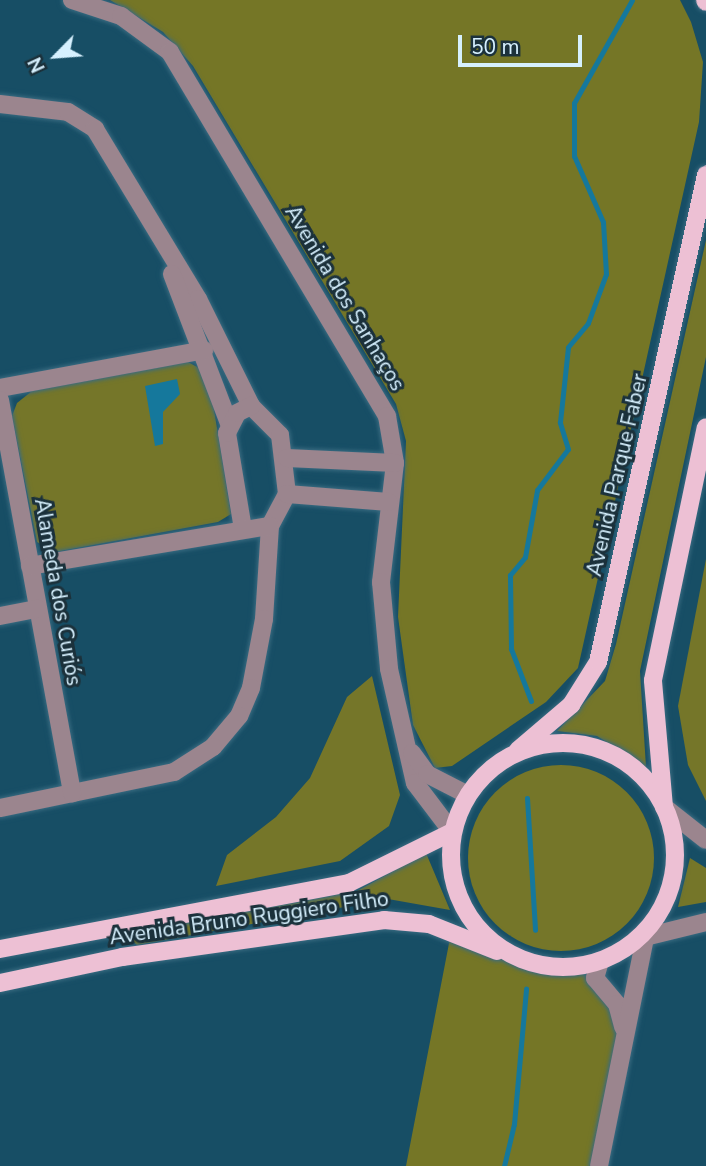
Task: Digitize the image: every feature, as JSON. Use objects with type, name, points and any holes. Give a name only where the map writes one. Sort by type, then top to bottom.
[{"type":"main road","name":"Avenida Parque Faber","points":[[514,754],[570,705],[598,662],[706,175]]},
{"type":"main road","points":[[664,807],[641,775],[599,750],[551,743],[514,754],[468,795],[452,832],[462,903],[501,953],[548,966],[600,961],[645,937],[674,870],[664,807],[653,680],[706,427]]},
{"type":"main road","name":"Avenida Bruno Ruggiero Filho","points":[[0,949],[113,925],[349,883],[452,832]]},
{"type":"main road","name":"Avenida Bruno Ruggiero Filho","points":[[0,984],[122,957],[384,920],[429,924],[501,953]]},
{"type":"main road","points":[[113,925],[122,957]]},
{"type":"street","name":"Avenida dos Sanhaços","points":[[72,0],[143,28],[178,64],[378,395],[395,463],[389,502],[384,622],[406,744],[422,799],[452,832]]},
{"type":"street","points":[[0,104],[68,112],[95,129],[170,260],[198,299],[251,406],[273,422],[286,458],[287,495],[270,526],[260,652],[239,716],[213,747],[174,772],[0,807]]},
{"type":"street","points":[[170,260],[229,422],[243,529]]},
{"type":"street","points":[[0,388],[205,351]]},
{"type":"street","name":"Alameda dos Curiós","points":[[0,400],[1,419],[72,793]]},
{"type":"street","points":[[229,422],[251,406]]},
{"type":"street","points":[[286,458],[395,463]]},
{"type":"street","points":[[287,495],[389,502]]},
{"type":"street","points":[[30,566],[270,526]]},
{"type":"street","points":[[0,616],[37,609]]},
{"type":"street","name":"Avenida dos Sanhaços","points":[[406,744],[427,774],[468,795]]},
{"type":"street","points":[[664,807],[706,840]]},
{"type":"street","points":[[600,1166],[645,937],[706,922]]},
{"type":"street","points":[[600,961],[595,978],[617,1004],[624,1038]]},
{"type":"shaded area","points":[[110,0],[680,0],[691,22],[703,62],[699,122],[578,668],[546,702],[452,766],[435,768],[413,725],[398,617],[406,441],[396,404],[193,66],[163,32]]},
{"type":"shaded area","points":[[706,240],[706,357],[640,671],[646,767],[597,736],[557,731],[605,681],[616,644]]},
{"type":"shaded area","points":[[188,362],[208,373],[231,514],[218,522],[55,552],[37,542],[12,416],[17,403],[32,391]]},
{"type":"shaded area","points":[[706,559],[706,801],[688,765],[678,706]]},
{"type":"shaded area","points":[[372,676],[400,795],[389,826],[340,861],[216,886],[227,855],[276,817],[310,778],[347,697]]},
{"type":"shaded area","points":[[561,765],[597,772],[627,792],[647,822],[654,858],[647,894],[627,924],[597,944],[561,951],[525,944],[495,924],[475,894],[468,858],[475,822],[495,792],[525,772]]},
{"type":"shaded area","points":[[426,853],[450,910],[388,899],[137,945],[130,939],[134,933],[357,891]]},
{"type":"shaded area","points":[[690,858],[706,868],[706,902],[678,907]]},
{"type":"shaded area","points":[[451,933],[548,966],[600,961],[595,978],[621,1015],[599,1166],[406,1166]]},
{"type":"water","points":[[177,379],[180,394],[163,412],[163,444],[155,446],[145,386]]},
{"type":"waterway","points":[[531,701],[511,649],[510,575],[525,557],[537,490],[568,449],[560,422],[568,347],[588,323],[606,274],[603,222],[574,156],[574,103],[632,0]]},
{"type":"waterway","points":[[527,798],[535,930]]},
{"type":"waterway","points":[[504,1166],[514,1124],[526,989]]}]
